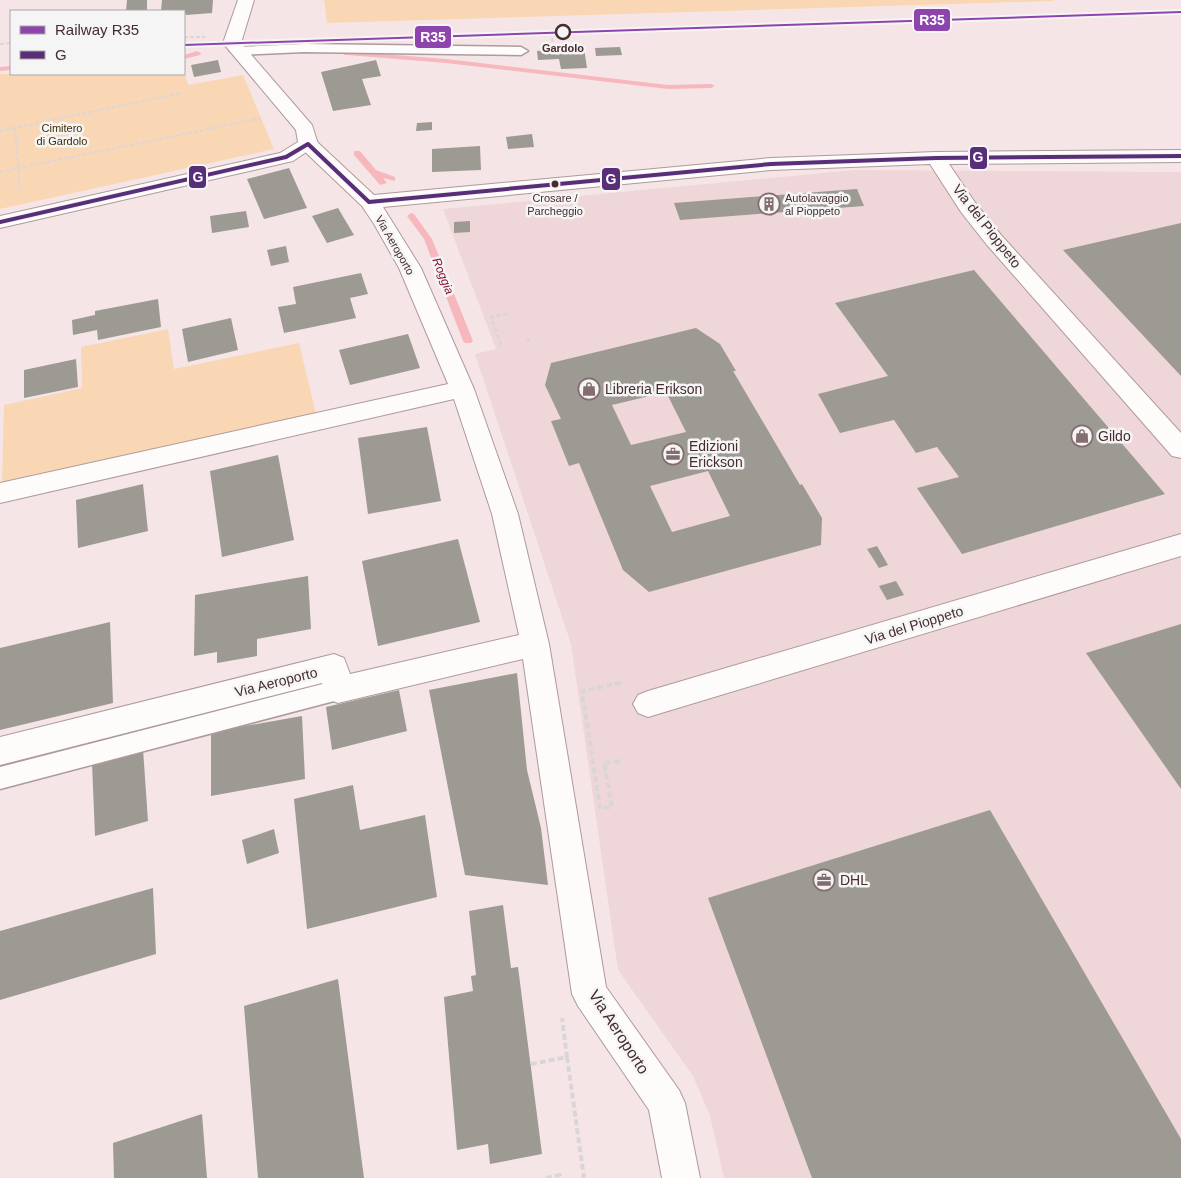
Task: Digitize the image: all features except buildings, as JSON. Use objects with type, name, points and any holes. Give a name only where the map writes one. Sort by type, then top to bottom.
[{"type":"street","points":[[237,51],[232,43],[233,36],[246,0]]},
{"type":"street","name":"Via Aeroporto","points":[[237,51],[304,129],[308,144],[369,202],[410,268],[462,389],[505,514],[535,644],[590,994],[666,1103],[681,1178]]},
{"type":"street","points":[[0,222],[286,157],[308,144]]},
{"type":"street","points":[[369,202],[771,164],[936,158],[1181,156]]},
{"type":"street","name":"Via del Pioppeto","points":[[936,158],[968,208],[994,240],[1181,449]]},
{"type":"street","points":[[0,493],[462,389]]},
{"type":"street","name":"Via del Pioppeto","points":[[648,704],[1181,545]]},
{"type":"street","points":[[338,690],[535,644]]},
{"type":"street","name":"Via Aeroporto","points":[[0,751],[334,667],[338,690]]},
{"type":"lane","points":[[237,51],[304,48],[521,50]]},
{"type":"lane","points":[[0,778],[338,690]]},
{"type":"path","points":[[552,38],[553,45]]},
{"type":"path","points":[[0,131],[181,93]]},
{"type":"path","points":[[0,172],[288,111]]},
{"type":"path","points":[[15,128],[20,197]]},
{"type":"path","points":[[501,345],[491,317],[508,314]]},
{"type":"path","points":[[620,761],[604,763],[612,807],[600,808],[582,691],[629,681]]},
{"type":"path","points":[[561,1009],[584,1178]]},
{"type":"path","points":[[531,1064],[567,1057]]},
{"type":"path","points":[[546,1178],[560,1175],[560,1178]]},
{"type":"shaded area","points":[[855,170],[1181,172],[1181,1178],[724,1178],[710,1116],[693,1076],[618,970],[571,644],[475,354],[496,349],[443,209]]},
{"type":"green space","points":[[324,0],[1053,0],[1054,1],[327,23]]},
{"type":"green space","name":"Cimitero di Gardolo","points":[[0,74],[185,75],[188,85],[243,75],[274,149],[0,209]]},
{"type":"green space","points":[[168,329],[174,369],[299,343],[316,414],[2,484],[4,405],[82,388],[81,347]]},
{"type":"waterway","name":"Roggia","points":[[185,57],[197,53]]},
{"type":"waterway","points":[[347,53],[446,61],[668,87],[711,86]]},
{"type":"waterway","name":"Roggia","points":[[0,69],[10,68]]},
{"type":"waterway","name":"Roggia","points":[[357,153],[383,183]]},
{"type":"waterway","points":[[375,172],[392,179]]},
{"type":"waterway","name":"Roggia","points":[[411,216],[428,239],[468,341]]},
{"type":"rail line","name":"R35","points":[[185,45],[1181,12]]},
{"type":"transit line","name":"G","points":[[0,222],[286,157],[308,144],[369,202],[771,164],[936,158],[1181,156]]},
{"type":"place","name":"Gardolo","points":[[563,32]]},
{"type":"place","name":"Crosare / Parcheggio","points":[[555,184]]},
{"type":"place","name":"Autolavaggio al Pioppeto","points":[[769,204]]},
{"type":"place","name":"Libreria Erikson","points":[[589,389]]},
{"type":"place","name":"Gildo","points":[[1082,436]]},
{"type":"place","name":"Edizioni Erickson","points":[[673,454]]},
{"type":"place","name":"DHL","points":[[824,880]]}]
